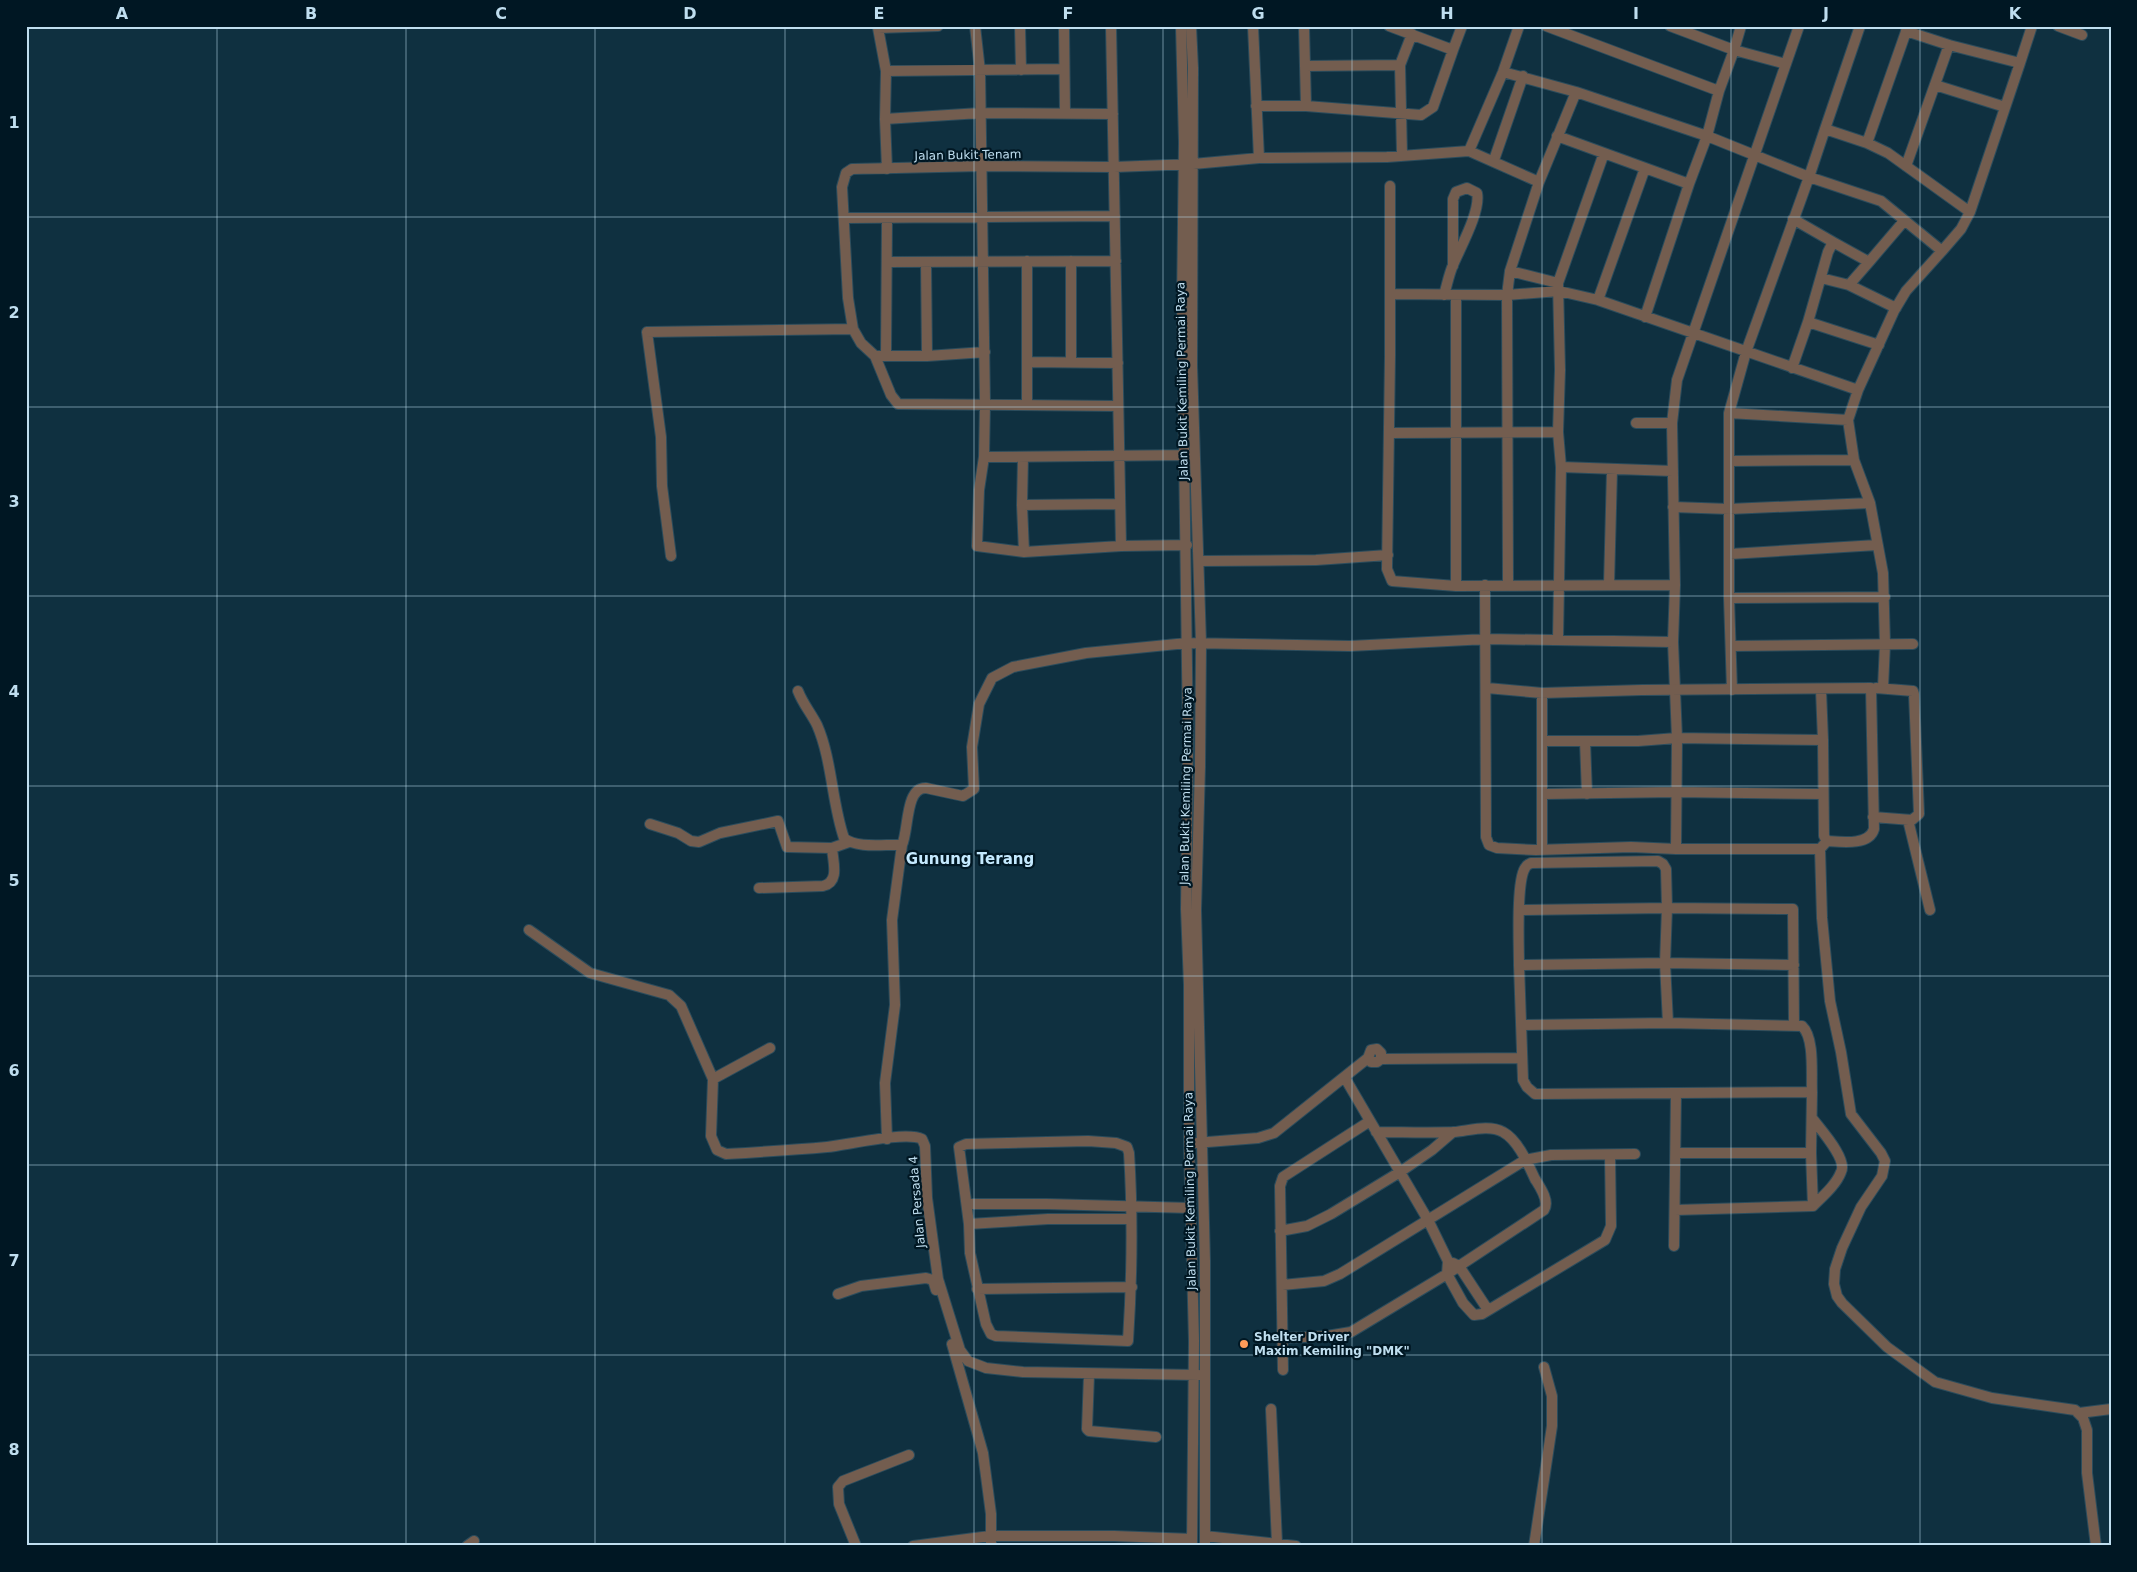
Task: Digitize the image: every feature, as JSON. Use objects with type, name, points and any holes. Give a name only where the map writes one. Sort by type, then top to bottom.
[{"type":"street","points":[[887,169],[886,71],[878,28],[938,26]]},
{"type":"street","points":[[975,26],[980,71],[985,352],[984,457],[979,490],[977,546],[1024,552],[1121,546],[1187,545]]},
{"type":"street","points":[[1020,26],[1021,70]]},
{"type":"street","points":[[1064,26],[1065,114]]},
{"type":"street","points":[[1111,26],[1121,546]]},
{"type":"street","name":"Jalan Bukit Kemiling Permai Raya","points":[[1181,26],[1188,164],[1192,366],[1187,545],[1186,909],[1189,985],[1189,1144],[1193,1376],[1192,1542]]},
{"type":"street","name":"Jalan Bukit Kemiling Permai Raya","points":[[1188,164],[1191,26]]},
{"type":"street","points":[[1253,26],[1259,158]]},
{"type":"street","points":[[1304,26],[1306,106]]},
{"type":"street","points":[[1389,26],[1453,50]]},
{"type":"street","points":[[1256,106],[1306,106],[1421,115],[1433,108],[1462,26]]},
{"type":"street","points":[[1519,26],[1469,151],[1494,160],[1539,182]]},
{"type":"street","points":[[1546,26],[1719,91]]},
{"type":"street","points":[[1670,26],[1734,50],[1786,64]]},
{"type":"street","points":[[1644,317],[1706,136],[1741,26]]},
{"type":"street","points":[[1676,849],[1677,738],[1673,642],[1675,585],[1672,423],[1677,380],[1799,26]]},
{"type":"street","points":[[1732,690],[1729,598],[1729,413],[1746,352],[1809,177],[1860,26]]},
{"type":"street","points":[[1883,688],[1885,597],[1883,573],[1870,503],[1854,460],[1848,420],[1858,390],[1896,308],[1906,291],[1961,229],[1970,212],[2032,26]]},
{"type":"street","points":[[2058,26],[2082,34]]},
{"type":"street","points":[[1866,143],[1907,29],[1949,45],[2020,63]]},
{"type":"street","points":[[1402,156],[1400,65],[1412,34]]},
{"type":"street","points":[[1906,166],[1949,45]]},
{"type":"street","points":[[1305,66],[1400,65]]},
{"type":"street","points":[[886,71],[1063,69]]},
{"type":"street","points":[[1502,72],[1523,76],[1576,92],[1706,136],[1809,177],[1881,200],[1942,251]]},
{"type":"street","points":[[1494,160],[1523,76]]},
{"type":"street","points":[[1934,84],[2005,107]]},
{"type":"street","points":[[1508,585],[1508,295],[1510,271],[1539,182],[1576,92]]},
{"type":"street","points":[[885,118],[980,113],[1113,114]]},
{"type":"street","points":[[1825,129],[1866,143],[1888,153],[1970,212]]},
{"type":"street","points":[[1557,136],[1690,184]]},
{"type":"street","name":"Jalan Bukit Tenam","points":[[853,329],[848,298],[842,187],[846,173],[852,169],[982,166],[1114,167],[1188,164],[1259,158],[1402,156],[1469,151]]},
{"type":"street","points":[[1558,640],[1561,468],[1558,432],[1558,287],[1604,153]]},
{"type":"street","points":[[1598,300],[1645,168]]},
{"type":"street","points":[[1390,186],[1390,433],[1387,569],[1392,581],[1456,586],[1675,585]]},
{"type":"street","points":[[1444,295],[1453,266],[1470,230],[1478,198],[1476,191],[1468,188],[1456,192],[1453,199],[1453,266]]},
{"type":"street","points":[[845,218],[1115,216]]},
{"type":"street","points":[[887,218],[887,262],[880,355],[891,395],[898,404],[1118,406]]},
{"type":"street","points":[[1794,219],[1869,262]]},
{"type":"street","points":[[1849,285],[1904,221]]},
{"type":"street","points":[[1792,368],[1833,242]]},
{"type":"street","points":[[887,262],[984,260],[1116,261]]},
{"type":"street","points":[[1026,406],[1027,261]]},
{"type":"street","points":[[1071,261],[1071,362]]},
{"type":"street","points":[[926,262],[927,356]]},
{"type":"street","points":[[1510,271],[1858,390]]},
{"type":"street","points":[[1821,278],[1849,285],[1896,308]]},
{"type":"street","points":[[1390,294],[1508,295],[1558,287]]},
{"type":"street","points":[[1456,296],[1456,586]]},
{"type":"street","points":[[1808,322],[1879,344]]},
{"type":"street","points":[[671,556],[662,486],[661,437],[647,332],[853,329],[864,347],[880,355],[927,356],[985,352]]},
{"type":"street","points":[[1027,362],[1118,363]]},
{"type":"street","points":[[1729,413],[1848,420]]},
{"type":"street","points":[[1636,424],[1672,423]]},
{"type":"street","points":[[1390,433],[1558,432]]},
{"type":"street","points":[[984,457],[1190,455]]},
{"type":"street","name":"Jalan Bukit Kemiling Permai Raya","points":[[1190,455],[1199,561],[1201,643],[1196,910],[1205,1261],[1205,1541]]},
{"type":"street","points":[[1022,457],[1024,552]]},
{"type":"street","points":[[1730,461],[1854,460]]},
{"type":"street","points":[[1561,468],[1673,471]]},
{"type":"street","points":[[1609,585],[1612,470]]},
{"type":"street","points":[[1673,508],[1730,509],[1870,503]]},
{"type":"street","points":[[1022,505],[1120,504]]},
{"type":"street","points":[[1730,554],[1877,545]]},
{"type":"street","points":[[1199,561],[1316,560],[1388,555]]},
{"type":"street","points":[[1485,585],[1487,639],[1487,841],[1489,845],[1497,848],[1542,850],[1631,847],[1676,849],[1823,845],[1869,838],[1874,829],[1871,688]]},
{"type":"street","points":[[1729,598],[1885,597]]},
{"type":"street","points":[[887,1138],[885,1083],[896,1005],[892,920],[902,845],[905,838],[910,806],[915,792],[921,788],[963,796],[974,789],[972,747],[979,704],[992,678],[1013,667],[1086,654],[1187,643],[1350,646],[1487,639],[1673,642]]},
{"type":"street","points":[[1730,646],[1913,644]]},
{"type":"street","points":[[1487,688],[1542,693],[1674,689],[1908,689],[1913,691],[1914,694],[1919,814],[1912,820],[1873,817]]},
{"type":"street","points":[[1821,690],[1824,794],[1822,918],[1830,1001],[1851,1114],[1881,1153],[1884,1161],[1882,1176],[1861,1207],[1842,1248],[1835,1269],[1834,1284],[1837,1296],[1887,1347],[1935,1382],[1992,1398],[2075,1410],[2079,1413],[2085,1422],[2087,1430],[2087,1474],[2096,1546]]},
{"type":"street","points":[[798,691],[803,704],[816,725],[832,780],[843,834],[849,842]]},
{"type":"street","points":[[1542,693],[1542,850]]},
{"type":"street","points":[[1543,742],[1638,741],[1677,738],[1823,740]]},
{"type":"street","points":[[1585,741],[1587,794]]},
{"type":"street","points":[[1542,794],[1676,792],[1824,794]]},
{"type":"street","points":[[1908,820],[1930,910]]},
{"type":"street","points":[[650,824],[678,833],[691,841],[700,842],[720,833],[778,821],[787,847],[832,848],[849,842],[872,845],[902,845]]},
{"type":"street","points":[[759,888],[823,886],[830,884],[833,882],[834,869],[832,848]]},
{"type":"street","points":[[1668,1023],[1665,963],[1667,908],[1665,866],[1658,861],[1528,864],[1524,869],[1521,882],[1519,965],[1523,1080],[1526,1087],[1535,1094],[1812,1092]]},
{"type":"street","points":[[1520,910],[1792,909],[1794,1025]]},
{"type":"street","points":[[529,930],[590,972],[668,995],[681,1006],[713,1079],[770,1048]]},
{"type":"street","points":[[1519,965],[1665,963],[1794,965]]},
{"type":"street","points":[[1521,1025],[1668,1023],[1802,1026],[1808,1034],[1811,1057],[1811,1153],[1814,1206]]},
{"type":"street","points":[[1189,1144],[1258,1138],[1274,1134],[1345,1078],[1368,1058],[1369,1051],[1375,1048],[1381,1053],[1381,1059],[1522,1058]]},
{"type":"street","points":[[1345,1078],[1428,1220],[1448,1261],[1447,1274],[1470,1313],[1477,1316],[1605,1240],[1611,1226],[1610,1155]]},
{"type":"street","name":"Jalan Persada 4","points":[[713,1079],[711,1136],[717,1150],[726,1154],[828,1147],[887,1138],[919,1138],[924,1143],[927,1198],[938,1278],[960,1350],[968,1361],[986,1368],[1023,1372],[1089,1375],[1193,1376],[1205,1374]]},
{"type":"street","points":[[1674,1246],[1676,1092]]},
{"type":"street","points":[[1675,1210],[1814,1206],[1835,1182],[1843,1167],[1841,1158],[1812,1118]]},
{"type":"street","points":[[1283,1370],[1280,1186],[1283,1177],[1370,1120]]},
{"type":"street","points":[[1282,1338],[1327,1336],[1351,1332],[1447,1274],[1546,1207],[1546,1201],[1526,1160],[1509,1136],[1499,1130],[1376,1132]]},
{"type":"street","points":[[1280,1231],[1307,1226],[1331,1214],[1400,1172],[1432,1150],[1453,1132]]},
{"type":"street","points":[[1088,1141],[1116,1143],[1127,1147],[1132,1207],[1132,1287],[1128,1341],[996,1336],[988,1330],[970,1253],[967,1204],[958,1149],[964,1144],[1088,1141]]},
{"type":"street","points":[[1676,1153],[1811,1153]]},
{"type":"street","points":[[1282,1285],[1324,1281],[1340,1274],[1526,1160],[1551,1155],[1635,1154]]},
{"type":"street","points":[[967,1204],[1191,1208]]},
{"type":"street","points":[[1047,1204],[1048,1219]]},
{"type":"street","points":[[969,1224],[1048,1219],[1131,1219]]},
{"type":"street","points":[[1448,1261],[1459,1266],[1488,1310]]},
{"type":"street","points":[[838,1294],[861,1286],[914,1278],[933,1280],[983,1453],[991,1514],[990,1541]]},
{"type":"street","points":[[977,1289],[1132,1287]]},
{"type":"street","points":[[1534,1546],[1552,1426],[1552,1396],[1544,1367]]},
{"type":"street","points":[[1089,1375],[1087,1429],[1089,1431],[1156,1437]]},
{"type":"street","points":[[1271,1409],[1278,1543]]},
{"type":"street","points":[[2079,1413],[2096,1409],[2111,1409]]},
{"type":"street","points":[[856,1546],[839,1504],[838,1487],[843,1481],[908,1455]]},
{"type":"street","points":[[920,1545],[1114,1536],[1192,1542]]},
{"type":"street","points":[[1205,1541],[1278,1543],[1296,1546]]},
{"type":"place","name":"Shelter Driver Maxim Kemiling \"DMK\"","points":[[1244,1344]]},
{"type":"district","name":"Gunung Terang","points":[[970,859]]}]
